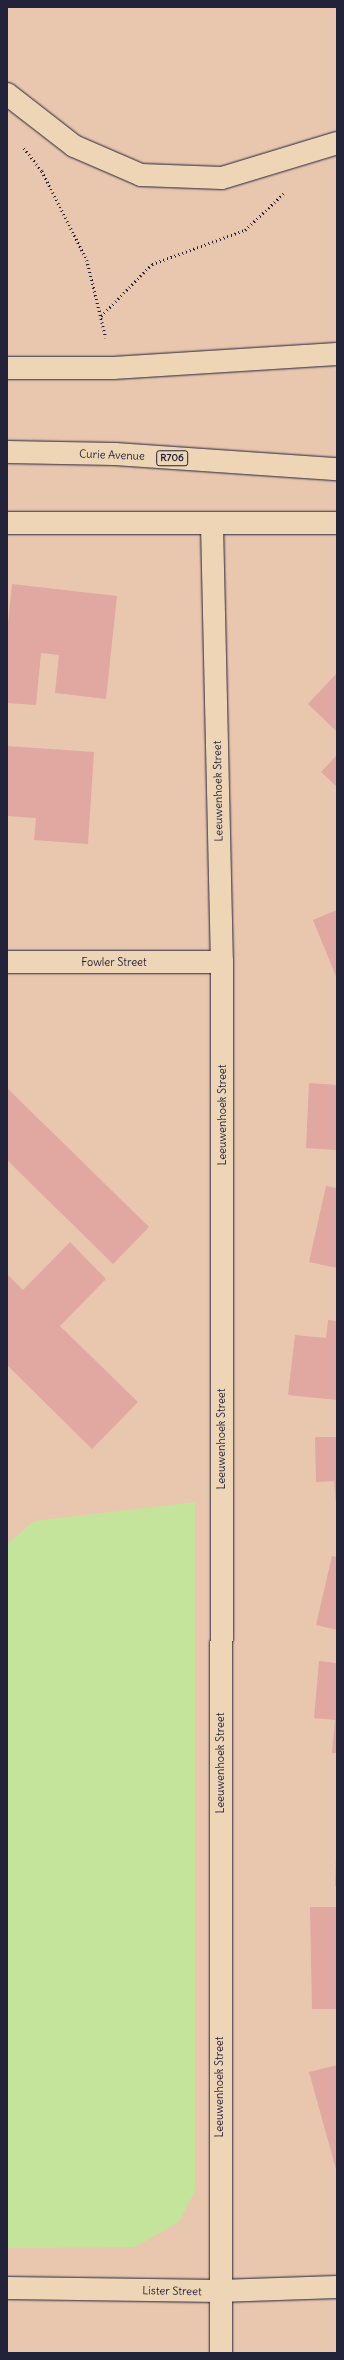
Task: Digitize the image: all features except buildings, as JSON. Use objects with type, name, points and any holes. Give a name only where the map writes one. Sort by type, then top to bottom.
[{"type":"street","points":[[7,94],[74,146],[141,175],[222,178],[337,143]]},
{"type":"street","points":[[7,368],[113,368],[337,354]]},
{"type":"street","name":"Curie Avenue","points":[[7,452],[115,454],[337,469]]},
{"type":"street","points":[[7,523],[212,525],[337,524]]},
{"type":"street","name":"Leeuwenhoek Street","points":[[212,525],[222,962],[219,2291],[221,2353]]},
{"type":"street","name":"Fowler Street","points":[[7,962],[222,962]]},
{"type":"street","name":"Lister Street","points":[[7,2288],[219,2291],[337,2287]]},
{"type":"path","points":[[20,142],[42,171],[88,260],[113,368]]},
{"type":"path","points":[[101,316],[152,264],[245,230],[289,188]]},
{"type":"green space","points":[[195,1502],[195,2191],[179,2222],[135,2247],[7,2248],[7,1544],[34,1521]]}]
